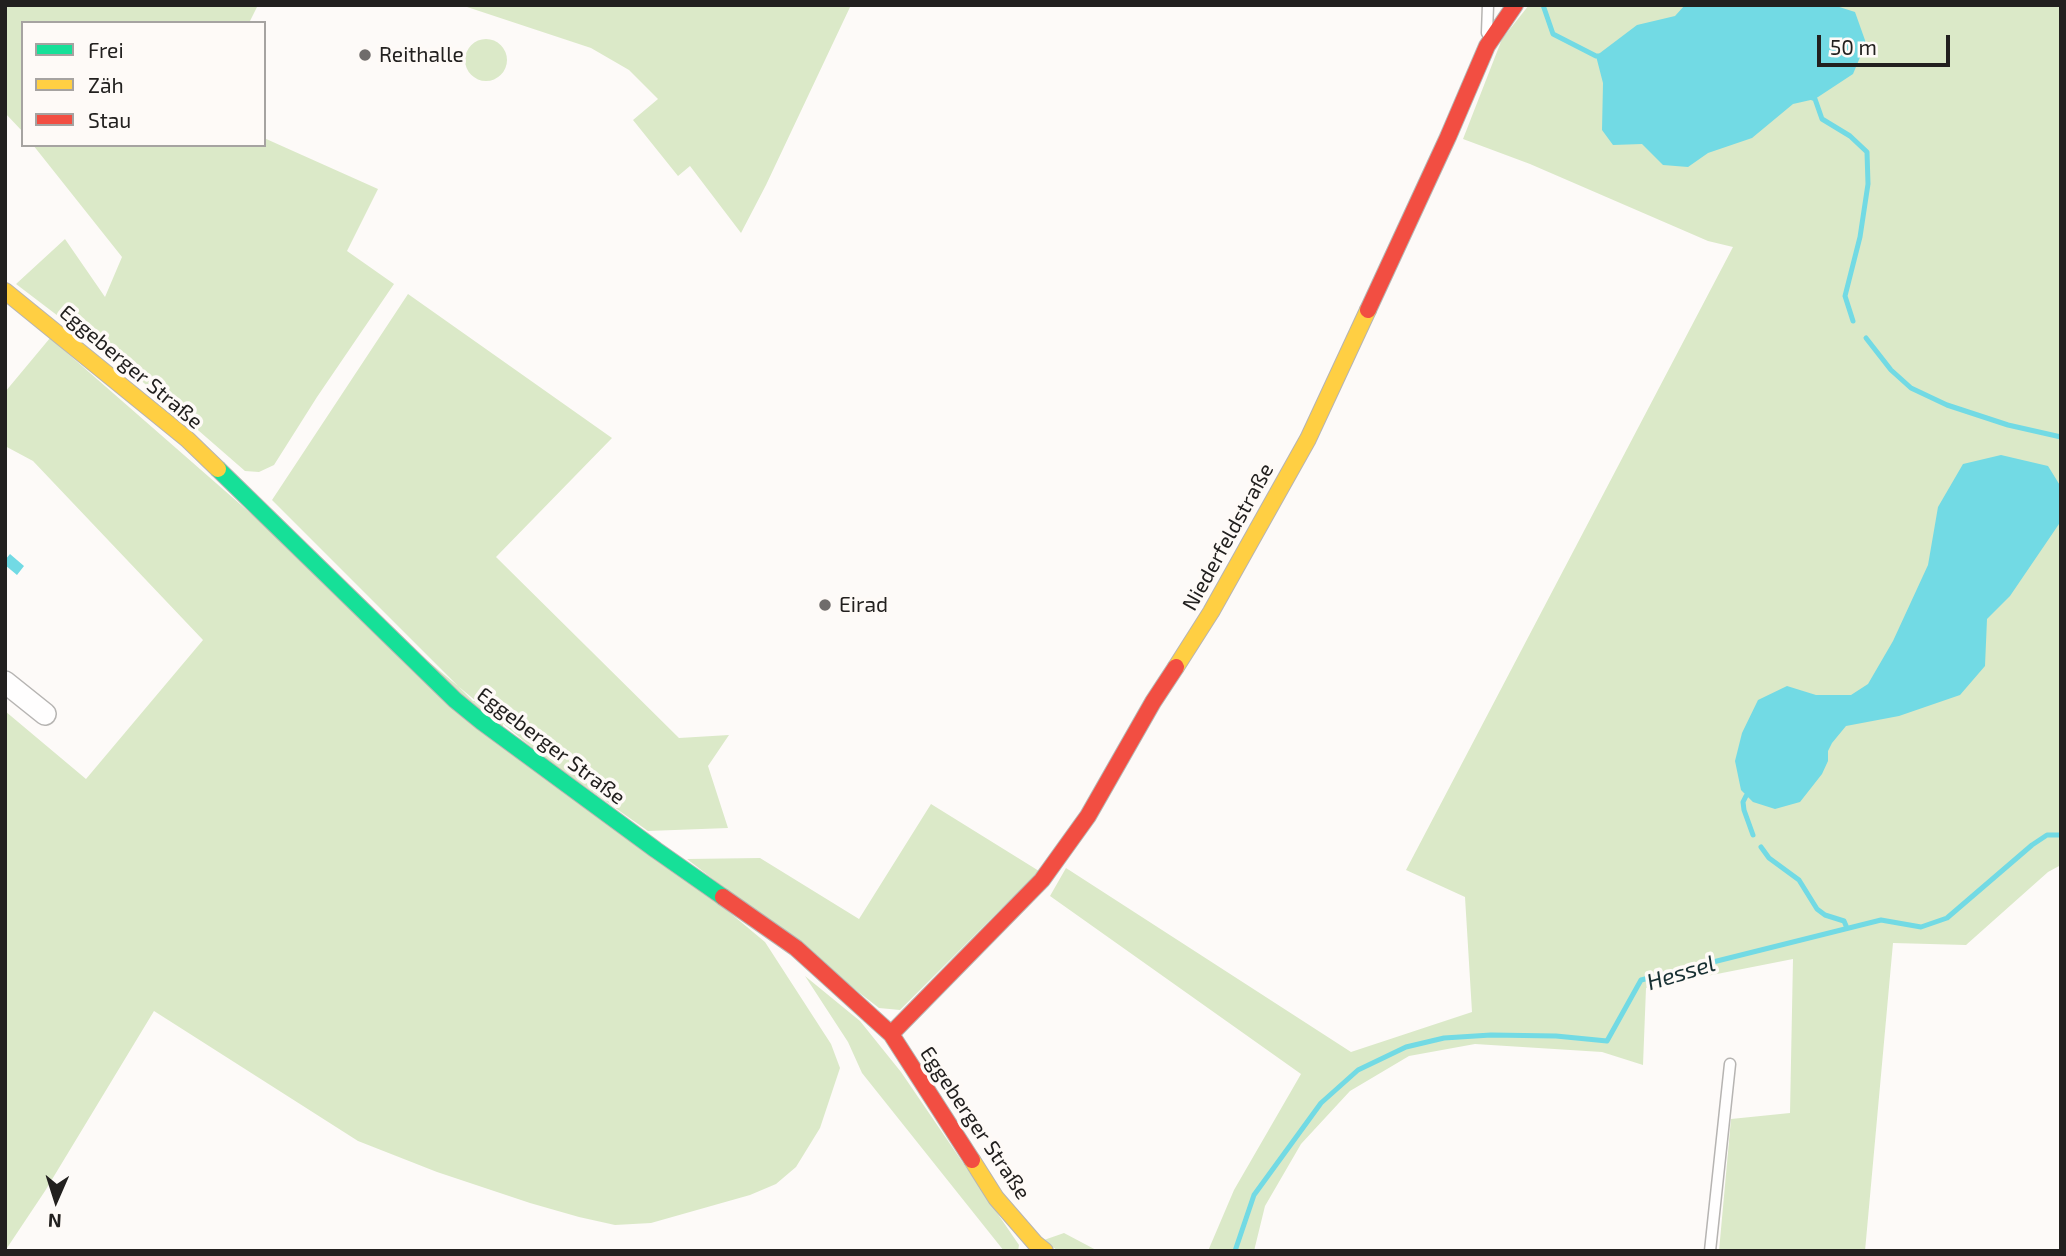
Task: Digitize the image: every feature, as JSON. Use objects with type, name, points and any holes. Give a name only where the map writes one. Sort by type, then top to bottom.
[{"type":"street","name":"Niederfeldstraße","points":[[891,1034],[1042,880],[1088,816],[1153,702],[1211,612],[1308,439],[1448,137],[1487,46],[1515,5]]},
{"type":"street","name":"Eggeberger Straße","points":[[5,291],[187,439],[473,715],[656,850],[796,948],[891,1034],[996,1198],[1045,1251]]},
{"type":"street","points":[[5,682],[45,714]]},
{"type":"lane","points":[[1487,46],[1488,5]]},
{"type":"lane","points":[[1710,1251],[1730,1064]]},
{"type":"green space","points":[[5,5],[258,5],[250,21],[21,21],[21,130],[5,113]]},
{"type":"green space","points":[[461,5],[851,5],[741,233],[690,166],[678,176],[633,120],[658,99],[629,70],[591,48]]},
{"type":"green space","points":[[1529,5],[2061,5],[2061,865],[2048,872],[1966,945],[1893,943],[1865,1251],[1719,1251],[1731,1119],[1790,1113],[1793,959],[1646,988],[1643,1065],[1602,1052],[1475,1044],[1409,1056],[1350,1091],[1301,1144],[1265,1206],[1254,1251],[1208,1251],[1234,1190],[1301,1074],[1050,896],[1066,868],[1351,1052],[1472,1012],[1465,897],[1406,870],[1733,247],[1708,241],[1530,164],[1463,139],[1502,39]]},
{"type":"green space","points":[[486,39],[501,45],[507,60],[501,75],[486,81],[471,75],[465,60],[471,45]]},
{"type":"green space","points":[[266,139],[378,189],[347,251],[394,284],[274,465],[259,472],[245,471],[129,370],[16,284],[65,239],[105,297],[122,257],[35,147],[266,147]]},
{"type":"green space","points":[[408,294],[612,438],[496,557],[679,738],[729,735],[708,766],[728,828],[648,831],[503,729],[503,715],[486,700],[473,701],[272,500]]},
{"type":"green space","points":[[50,338],[248,511],[765,942],[831,1044],[840,1068],[820,1128],[796,1167],[776,1184],[750,1195],[651,1223],[615,1225],[579,1217],[437,1172],[358,1141],[154,1011],[45,1191],[5,1251],[5,711],[86,779],[203,640],[33,461],[5,446],[5,392]]},
{"type":"green space","points":[[931,804],[1039,871],[900,1010],[879,1008],[687,859],[760,858],[859,919]]},
{"type":"green space","points":[[805,976],[860,1021],[901,1072],[1019,1245],[1018,1251],[1004,1251],[862,1073],[848,1042]]},
{"type":"green space","points":[[1064,1233],[1098,1251],[1058,1251],[1044,1240]]},
{"type":"water","points":[[1685,5],[1833,5],[1855,12],[1866,43],[1853,74],[1815,99],[1793,104],[1752,138],[1708,153],[1688,167],[1663,165],[1642,144],[1613,145],[1602,130],[1603,83],[1596,56],[1637,25],[1675,16]]},
{"type":"water","points":[[2001,455],[2048,466],[2061,487],[2061,510],[2059,524],[2010,596],[1987,619],[1985,666],[1960,695],[1899,716],[1846,726],[1828,751],[1828,761],[1822,774],[1800,802],[1775,809],[1753,802],[1741,790],[1735,761],[1742,733],[1758,700],[1787,686],[1816,695],[1851,695],[1868,684],[1893,641],[1928,565],[1938,507],[1963,464]]},
{"type":"water","points":[[10,554],[24,566],[17,575],[5,565]]},
{"type":"waterway","points":[[1543,5],[1553,34],[1601,56]]},
{"type":"waterway","points":[[1810,97],[1815,99],[1822,119],[1850,136],[1867,152],[1868,184],[1860,237],[1845,296],[1853,321]]},
{"type":"waterway","points":[[1866,338],[1891,370],[1911,388],[1947,405],[2008,425],[2061,437]]},
{"type":"waterway","points":[[1746,796],[1743,802],[1744,810],[1753,835]]},
{"type":"waterway","name":"Hessel","points":[[1235,1251],[1254,1195],[1321,1103],[1358,1070],[1406,1047],[1444,1038],[1491,1035],[1556,1036],[1607,1041],[1641,980],[1881,920],[1921,927],[1947,918],[2047,835],[2061,835]]},
{"type":"waterway","points":[[1761,847],[1769,858],[1799,880],[1817,909],[1825,915],[1844,921],[1847,928]]},
{"type":"traffic: fast","points":[[218,469],[455,700],[723,897]]},
{"type":"traffic: slow","points":[[5,291],[187,439],[218,469]]},
{"type":"traffic: slow","points":[[1176,667],[1211,612],[1308,439],[1368,310]]},
{"type":"traffic: slow","points":[[972,1160],[996,1198],[1045,1251]]},
{"type":"traffic: jam","points":[[1368,310],[1487,46],[1515,5]]},
{"type":"traffic: jam","points":[[891,1034],[1042,880],[1088,816],[1176,667]]},
{"type":"traffic: jam","points":[[723,897],[796,948],[891,1034],[972,1160]]},
{"type":"place","name":"Reithalle","points":[[365,55]]},
{"type":"place","name":"Eirad","points":[[825,605]]}]
